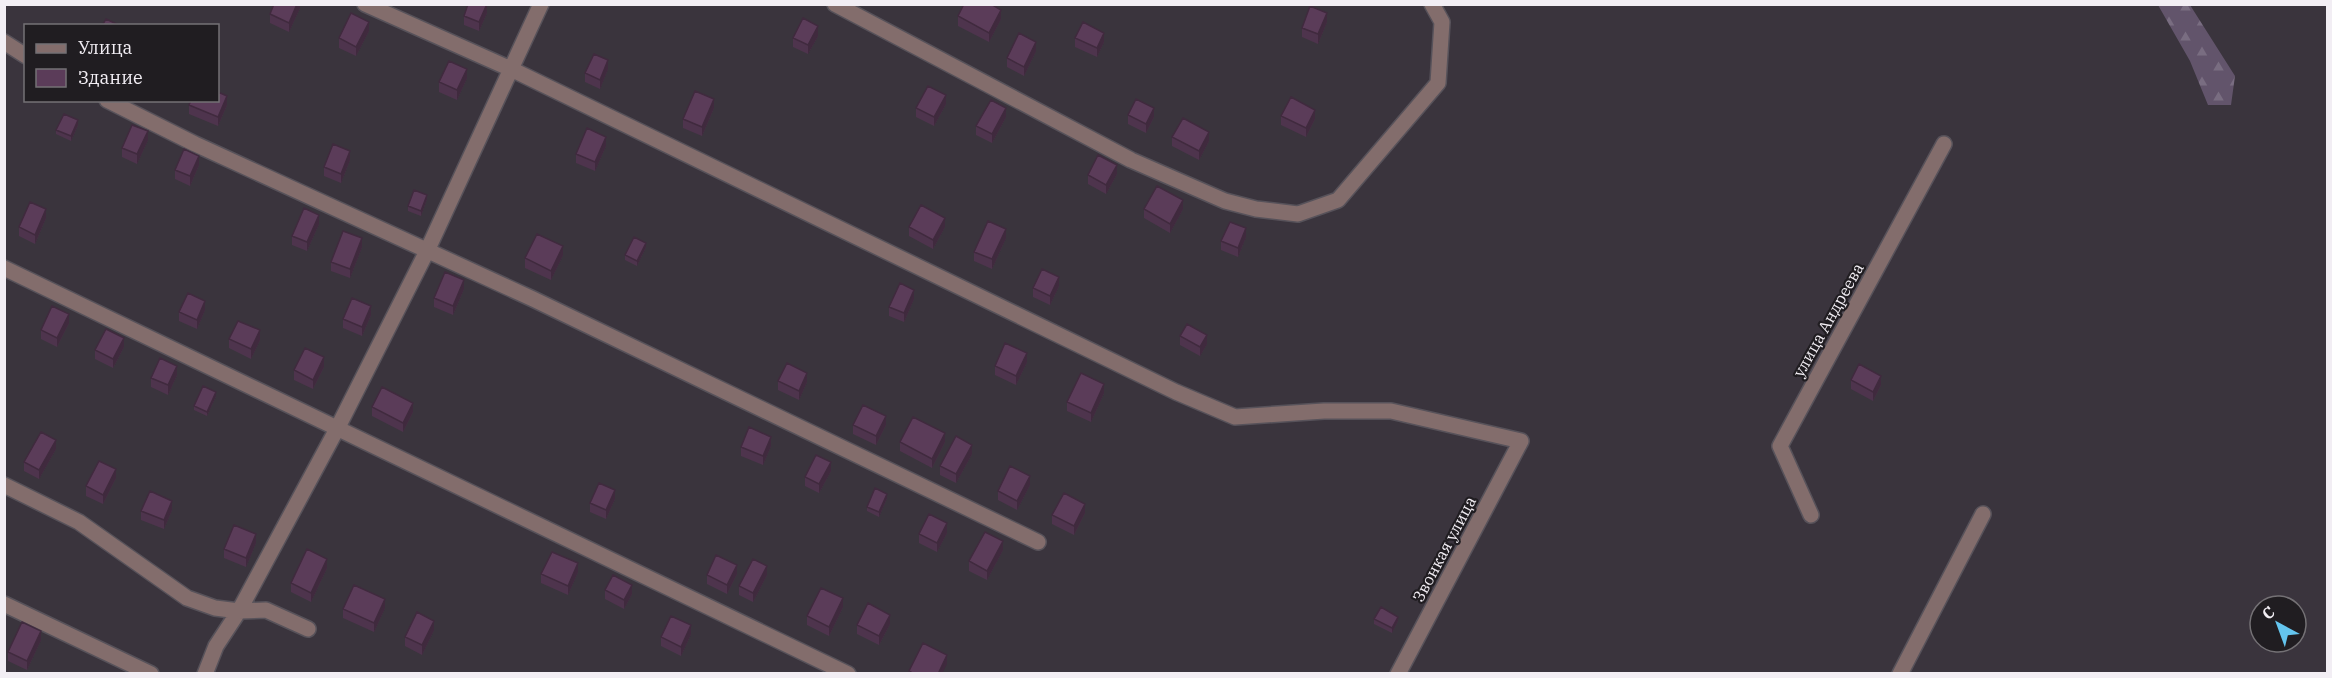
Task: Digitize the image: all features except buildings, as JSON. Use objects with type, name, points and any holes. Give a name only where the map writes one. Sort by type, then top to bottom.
[{"type":"street","points":[[365,4],[513,70]]},
{"type":"street","points":[[205,674],[216,646],[239,611],[338,427],[427,250],[513,70],[541,4]]},
{"type":"street","points":[[835,4],[1131,160],[1225,201],[1256,209],[1298,214],[1338,200],[1438,83],[1442,22],[1432,4]]},
{"type":"street","points":[[4,42],[24,55]]},
{"type":"street","name":"Звонкая улица","points":[[513,70],[1176,393],[1235,417],[1324,411],[1391,411],[1521,441],[1398,674]]},
{"type":"street","points":[[111,102],[843,446],[1038,542]]},
{"type":"street","name":"улица Андреева","points":[[1811,515],[1780,446],[1944,144]]},
{"type":"street","points":[[4,268],[848,674]]},
{"type":"street","points":[[4,485],[79,522],[187,598],[215,608],[239,611],[266,610],[308,629]]},
{"type":"street","points":[[1900,674],[1983,514]]},
{"type":"street","points":[[6,608],[151,674]]},
{"type":"green space","points":[[2158,5],[2190,5],[2235,76],[2231,105],[2208,105],[2190,61]]}]
